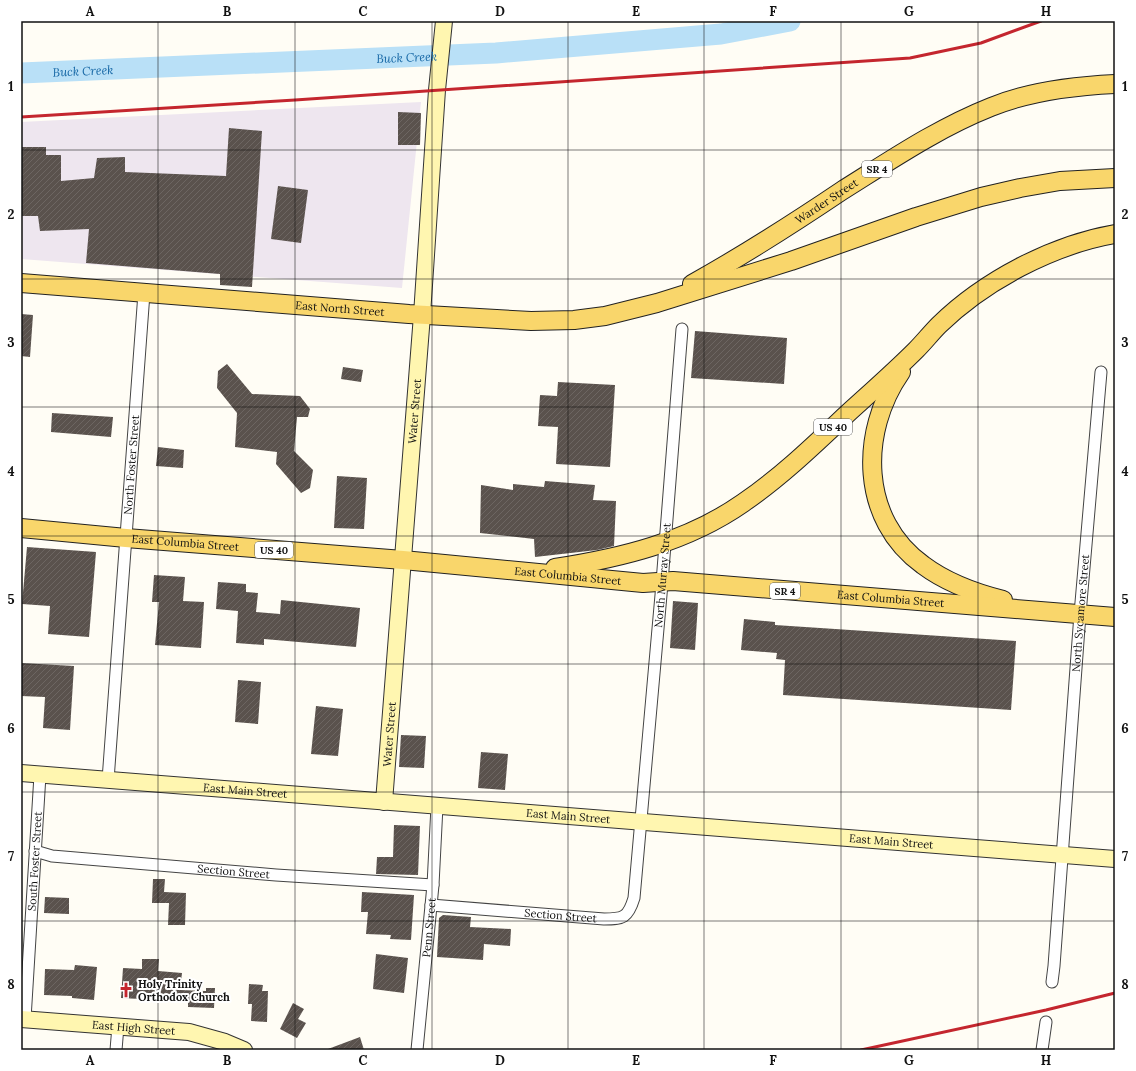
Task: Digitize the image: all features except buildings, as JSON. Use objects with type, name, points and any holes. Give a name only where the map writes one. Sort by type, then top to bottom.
[{"type":"main road","name":"Water Street","points":[[384,802],[444,21]]},
{"type":"main road","name":"Warder Street","points":[[657,303],[765,242],[891,160],[930,136],[962,119],[992,106],[1025,96],[1058,89],[1115,84]]},
{"type":"main road","points":[[657,303],[791,261],[916,217],[981,197],[1060,181],[1115,178]]},
{"type":"main road","name":"US 40","points":[[526,573],[584,564],[636,552],[665,543],[711,522],[742,504],[767,486],[797,461],[917,349],[939,324],[966,302],[1018,268],[1079,243],[1115,234]]},
{"type":"main road","name":"East North Street","points":[[21,283],[422,315],[531,322],[560,321],[605,316],[657,303]]},
{"type":"main road","points":[[917,349],[891,387],[875,429],[872,449],[872,472],[875,492],[887,524],[910,554],[922,565],[939,576],[980,594],[1045,612]]},
{"type":"main road","name":"East Columbia Street","points":[[21,528],[403,560],[526,573],[643,583],[662,581],[1115,617]]},
{"type":"main road","name":"East Main Street","points":[[21,773],[1115,859]]},
{"type":"main road","name":"East High Street","points":[[23,1019],[190,1032],[225,1042],[244,1050]]},
{"type":"street","name":"North Foster Street","points":[[108,780],[144,293]]},
{"type":"street","name":"North Murray Street","points":[[611,919],[619,919],[625,916],[630,910],[634,898],[662,581],[682,329]]},
{"type":"street","name":"North Sycamore Street","points":[[1052,982],[1080,614],[1101,372]]},
{"type":"street","name":"South Foster Street","points":[[23,1019],[40,775]]},
{"type":"street","name":"Penn Street","points":[[418,1050],[434,906],[433,885],[437,806]]},
{"type":"street","name":"Section Street","points":[[35,851],[52,856],[276,875],[433,885]]},
{"type":"street","name":"Section Street","points":[[434,906],[611,919]]},
{"type":"street","points":[[1042,1050],[1046,1022]]},
{"type":"street","points":[[116,1050],[118,1026]]},
{"type":"shaded area","points":[[421,102],[402,288],[21,259],[21,122]]},
{"type":"waterway","name":"Buck Creek","points":[[21,73],[496,53],[721,34],[790,21]]},
{"type":"railway","points":[[21,117],[910,58],[981,43],[1041,21]]},
{"type":"railway","points":[[861,1050],[1046,1010],[1115,993]]},
{"type":"place","name":"Holy Trinity Orthodox Church","points":[[126,990]]}]
